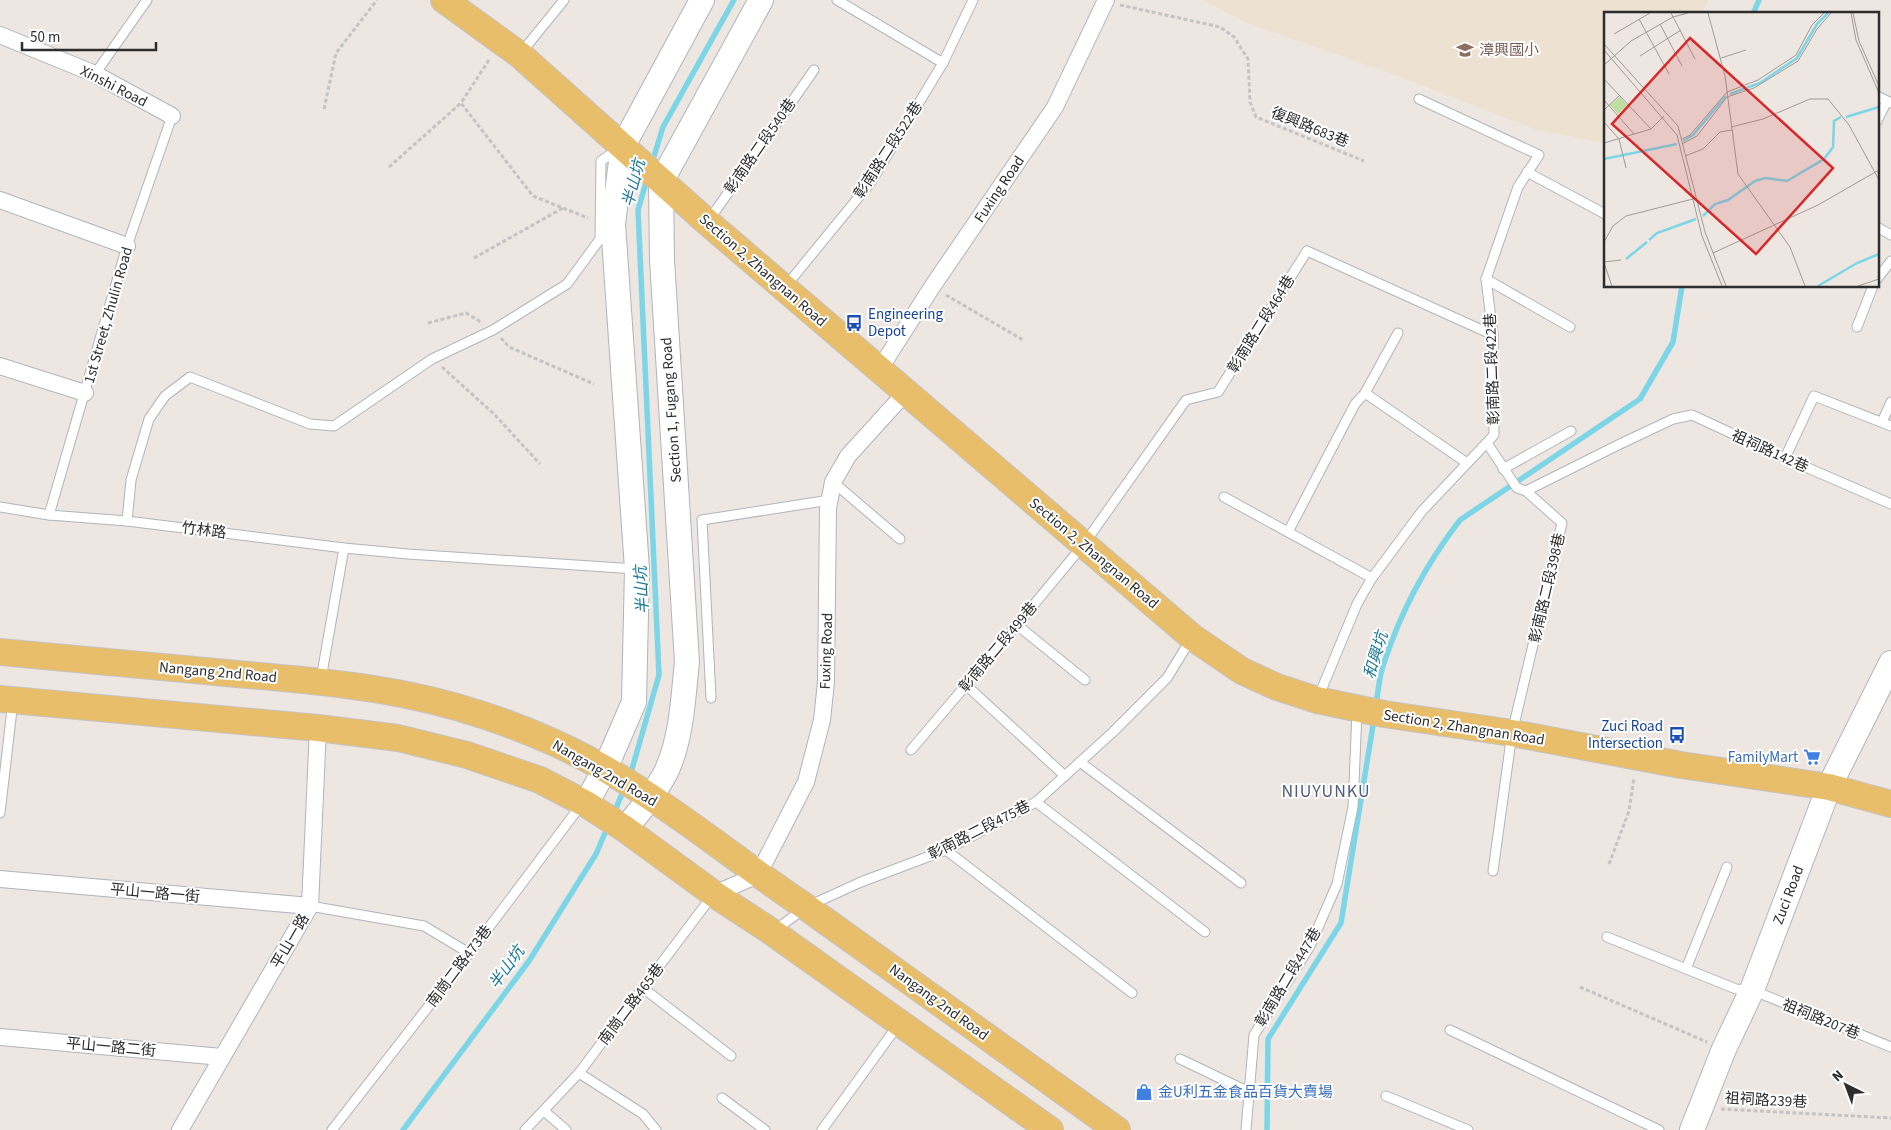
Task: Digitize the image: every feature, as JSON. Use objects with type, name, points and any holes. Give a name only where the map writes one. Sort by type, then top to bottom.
[{"type":"main road","name":"Section 2, Zhangnan Road","points":[[444,0],[511,48],[707,222],[1192,637],[1242,671],[1277,687],[1317,700],[1369,711],[1512,733],[1638,757],[1829,788],[1891,804]]},
{"type":"main road","name":"Nangang 2nd Road","points":[[0,652],[320,682],[403,694],[488,716],[556,743],[605,769],[651,797],[758,875],[806,907],[1102,1126]]},
{"type":"main road","points":[[6,700],[318,728],[398,738],[467,755],[540,780],[586,804],[625,829],[714,894],[772,932],[1050,1130]]},
{"type":"street","name":"Section 1, Fugang Road","points":[[586,804],[605,769],[634,702],[637,569],[613,224],[643,165],[702,0]]},
{"type":"street","name":"Section 1, Fugang Road","points":[[625,829],[651,797],[666,771],[680,727],[688,662],[662,260],[643,165],[761,0]]},
{"type":"street","name":"Fuxing Road","points":[[879,370],[932,286],[1055,107],[1105,1]]},
{"type":"street","name":"Xinshi Road","points":[[0,35],[96,74],[172,116]]},
{"type":"street","points":[[0,200],[127,246]]},
{"type":"street","points":[[0,366],[85,394]]},
{"type":"street","name":"Fuxing Road","points":[[758,875],[806,782],[822,720],[826,682],[828,508],[833,482],[848,456],[906,392]]},
{"type":"street","name":"Zuci Road","points":[[1692,1130],[1724,1049],[1752,990],[1829,788],[1891,663]]},
{"type":"street","name":"平山一路","points":[[180,1130],[310,906],[318,728]]},
{"type":"street","points":[[714,894],[758,875]]},
{"type":"street","name":"平山一路一街","points":[[0,880],[310,906]]},
{"type":"street","name":"平山一路二街","points":[[0,1036],[222,1057]]},
{"type":"lane","points":[[96,74],[147,0]]},
{"type":"lane","points":[[511,48],[564,0]]},
{"type":"lane","name":"彰南路二段522巷","points":[[784,288],[871,182],[943,63],[973,0]]},
{"type":"lane","points":[[841,1],[943,63]]},
{"type":"lane","name":"彰南路二段540巷","points":[[707,222],[814,70]]},
{"type":"lane","name":"彰南路二段422巷","points":[[1317,700],[1358,604],[1372,578],[1422,511],[1494,435],[1493,335],[1486,279],[1518,188],[1539,155],[1420,99]]},
{"type":"lane","points":[[1878,119],[1889,102]]},
{"type":"lane","name":"1st Street, Zhulin Road","points":[[49,515],[127,246],[172,116]]},
{"type":"lane","points":[[127,521],[130,480],[149,419],[165,396],[190,377],[310,424],[334,426],[432,359],[494,330],[567,284],[600,239],[601,161],[643,165]]},
{"type":"lane","points":[[1527,172],[1604,213]]},
{"type":"lane","points":[[1878,228],[1891,235]]},
{"type":"lane","name":"彰南路二段464巷","points":[[1084,544],[1186,400],[1218,392],[1307,251],[1493,335]]},
{"type":"lane","points":[[1878,278],[1891,260]]},
{"type":"lane","points":[[1486,279],[1570,326]]},
{"type":"lane","points":[[1857,327],[1872,288]]},
{"type":"lane","points":[[1288,532],[1355,404],[1365,394],[1398,333]]},
{"type":"lane","points":[[1365,394],[1467,463]]},
{"type":"lane","points":[[1785,458],[1814,396],[1887,424],[1891,402]]},
{"type":"lane","name":"祖祠路142巷","points":[[1521,490],[1673,419],[1692,415],[1891,504]]},
{"type":"lane","points":[[1503,469],[1571,431]]},
{"type":"lane","name":"彰南路二段398巷","points":[[1487,443],[1503,469],[1521,490],[1562,523],[1512,733]]},
{"type":"lane","points":[[833,482],[900,539]]},
{"type":"lane","points":[[1224,497],[1372,578]]},
{"type":"lane","points":[[712,698],[702,520],[830,500]]},
{"type":"lane","name":"竹林路","points":[[0,507],[49,515],[127,521],[344,548],[637,569]]},
{"type":"lane","name":"彰南路二段499巷","points":[[911,750],[1084,544]]},
{"type":"lane","points":[[320,682],[344,548]]},
{"type":"lane","points":[[1017,625],[1085,680]]},
{"type":"lane","name":"彰南路二段475巷","points":[[772,932],[806,907],[861,882],[946,850],[1036,802],[1166,678],[1192,637]]},
{"type":"lane","points":[[966,685],[1065,776]]},
{"type":"lane","points":[[0,813],[6,700]]},
{"type":"lane","name":"彰南路二段447巷","points":[[1246,1130],[1254,1035],[1310,946],[1338,884],[1369,711]]},
{"type":"lane","points":[[1494,871],[1512,733]]},
{"type":"lane","points":[[1080,762],[1241,883]]},
{"type":"lane","points":[[1036,802],[1205,932]]},
{"type":"lane","name":"南崗二路473巷","points":[[332,1130],[578,809],[586,804]]},
{"type":"lane","points":[[946,850],[1132,993]]},
{"type":"lane","points":[[1686,969],[1727,867]]},
{"type":"lane","name":"南崗二路465巷","points":[[525,1130],[579,1073],[714,894]]},
{"type":"lane","points":[[310,906],[424,926],[469,953]]},
{"type":"lane","name":"祖祠路207巷","points":[[1607,937],[1736,990],[1752,990],[1891,1047]]},
{"type":"lane","points":[[643,988],[731,1056]]},
{"type":"lane","points":[[822,1130],[900,1023]]},
{"type":"lane","points":[[1450,1030],[1659,1130]]},
{"type":"lane","points":[[1180,1059],[1249,1092]]},
{"type":"lane","points":[[579,1073],[643,1114],[656,1130]]},
{"type":"lane","points":[[1386,1096],[1468,1130]]},
{"type":"lane","points":[[722,1098],[765,1130]]},
{"type":"lane","points":[[544,1111],[566,1130]]},
{"type":"path","points":[[324,109],[336,53],[377,0]]},
{"type":"path","name":"復興路683巷","points":[[1105,1],[1220,27],[1234,37],[1248,59],[1250,102],[1256,117],[1364,161]]},
{"type":"path","points":[[389,167],[461,103],[511,48]]},
{"type":"path","points":[[461,103],[533,196],[600,222]]},
{"type":"path","points":[[474,258],[563,208]]},
{"type":"path","points":[[932,286],[1023,340]]},
{"type":"path","points":[[428,323],[466,313],[494,330],[509,347],[594,384]]},
{"type":"path","points":[[432,359],[494,414],[540,464]]},
{"type":"path","points":[[1609,864],[1629,811],[1638,757]]},
{"type":"path","points":[[1580,988],[1724,1049]]},
{"type":"path","name":"祖祠路239巷","points":[[1700,1108],[1891,1118]]},
{"type":"shaded area","name":"漳興國小","points":[[1203,0],[1709,0],[1701,12],[1604,12],[1604,143],[1537,130],[1398,76],[1250,24]]},
{"type":"waterway","name":"半山坑","points":[[652,163],[663,127],[734,0]]},
{"type":"waterway","name":"和興坑","points":[[1754,12],[1759,0]]},
{"type":"waterway","name":"半山坑","points":[[630,776],[659,675],[638,210],[647,179]]},
{"type":"waterway","name":"和興坑","points":[[1376,705],[1382,671],[1397,627],[1425,572],[1460,520],[1640,399],[1673,342],[1682,288]]},
{"type":"waterway","name":"和興坑","points":[[1267,1130],[1268,1039],[1341,923],[1374,719]]},
{"type":"waterway","name":"半山坑","points":[[614,813],[624,789]]},
{"type":"waterway","name":"半山坑","points":[[403,1130],[529,961],[596,854],[608,826]]},
{"type":"place","name":"漳興國小","points":[[1465,50]]},
{"type":"place","name":"Engineering Depot","points":[[854,323]]},
{"type":"place","name":"Zuci Road Intersection","points":[[1677,735]]},
{"type":"place","name":"FamilyMart","points":[[1812,757]]},
{"type":"place","name":"金U利五金食品百貨大賣場","points":[[1144,1092]]},
{"type":"district","name":"NIUYUNKU","points":[[1326,791]]}]
